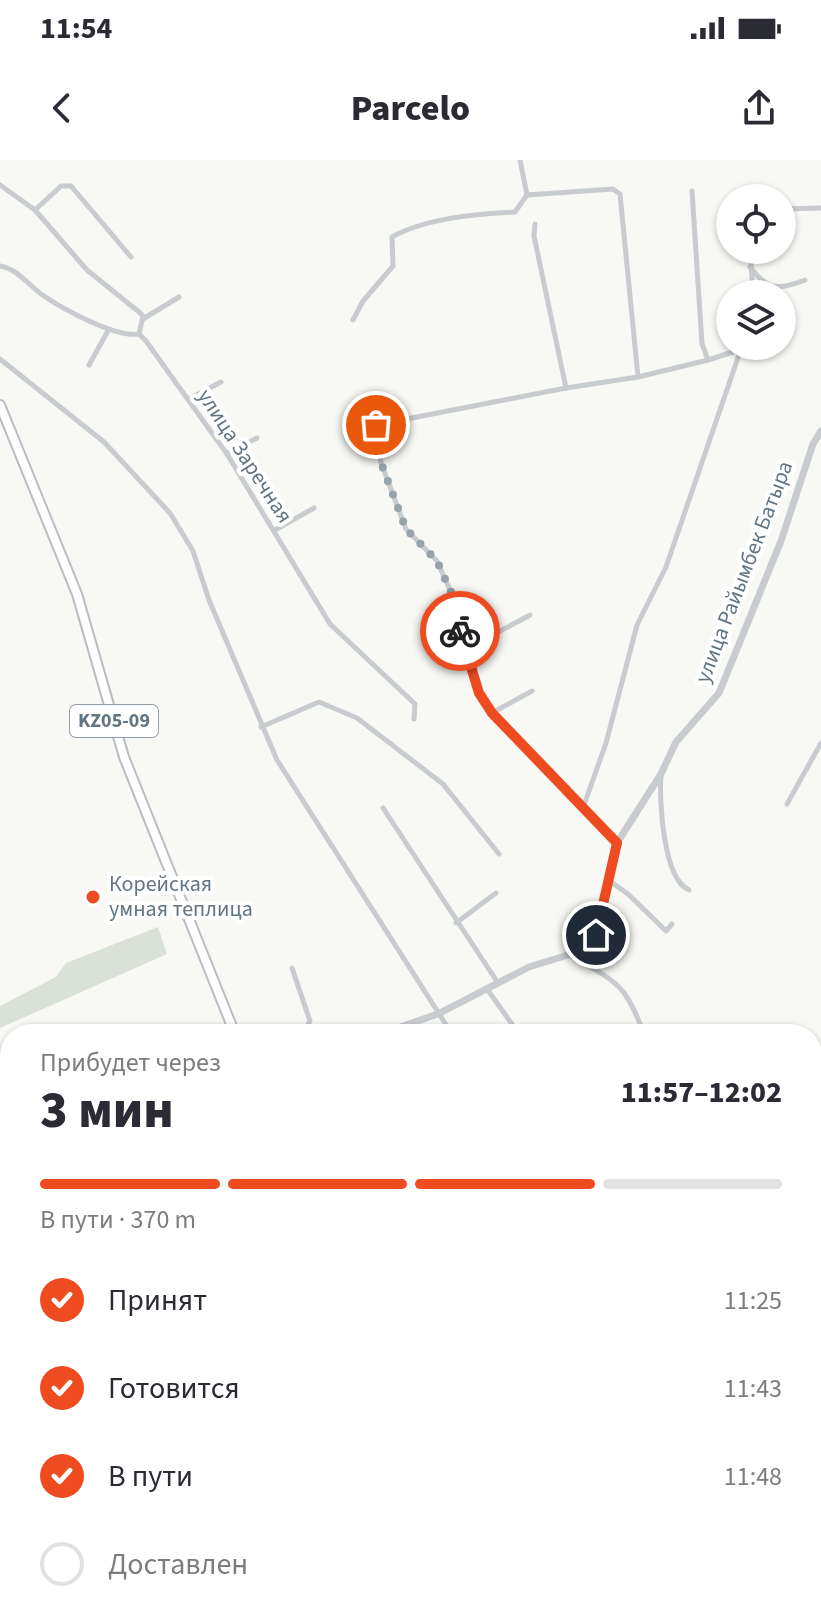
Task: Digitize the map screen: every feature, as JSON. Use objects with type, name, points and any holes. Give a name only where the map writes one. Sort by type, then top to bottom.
[{"type":"main road","name":"KZ05-09","points":[[0,405],[77,594],[124,757],[231,1024]]},
{"type":"street","points":[[353,320],[363,301],[393,266],[392,237],[405,229],[515,212],[527,195],[520,160]]},
{"type":"street","points":[[0,185],[35,210],[87,270],[139,312],[143,319]]},
{"type":"street","points":[[35,210],[61,186],[71,186],[131,257]]},
{"type":"street","points":[[527,195],[613,189],[620,194],[638,377]]},
{"type":"street","points":[[692,191],[702,344],[708,360]]},
{"type":"street","points":[[796,209],[821,208]]},
{"type":"street","points":[[535,224],[534,236],[566,388]]},
{"type":"street","points":[[0,266],[13,270],[51,300],[127,336],[139,334],[143,319],[179,297]]},
{"type":"street","points":[[750,267],[762,283],[773,286],[786,287],[805,280]]},
{"type":"street","points":[[750,267],[751,280]]},
{"type":"street","points":[[89,365],[109,329]]},
{"type":"street","name":"улица Заречная","points":[[139,334],[227,454],[330,624],[415,704],[414,719]]},
{"type":"street","points":[[617,843],[492,713],[479,693],[451,592],[437,561],[406,529],[381,463],[376,425],[638,377],[716,357]]},
{"type":"street","points":[[0,359],[104,442],[170,513],[193,551],[261,727],[282,767],[379,915],[445,1024]]},
{"type":"street","points":[[583,808],[606,743],[637,625],[666,567],[737,360]]},
{"type":"street","points":[[189,399],[221,382]]},
{"type":"street","name":"улица Райымбек Батыра","points":[[409,1024],[438,1014],[529,967],[568,954],[590,943],[596,935],[611,882],[617,843],[661,774],[676,742],[719,693],[781,541],[813,444],[821,431]]},
{"type":"street","points":[[227,454],[257,438]]},
{"type":"street","points":[[275,530],[314,508]]},
{"type":"street","points":[[465,650],[530,615]]},
{"type":"street","points":[[492,713],[532,691]]},
{"type":"street","points":[[261,727],[319,702],[357,718],[443,784],[499,854]]},
{"type":"street","points":[[787,804],[821,743]]},
{"type":"street","points":[[661,774],[662,828],[680,883],[689,890]]},
{"type":"street","points":[[383,808],[498,983]]},
{"type":"street","points":[[611,882],[666,931],[672,924]]},
{"type":"street","points":[[456,923],[496,893]]},
{"type":"street","points":[[568,954],[602,971],[621,986],[639,1024]]},
{"type":"street","points":[[292,968],[310,1021],[308,1024]]},
{"type":"street","points":[[487,989],[512,1024]]},
{"type":"shaded area","points":[[158,927],[167,954],[9,1024],[0,1024],[0,1006],[56,977],[66,963]]},
{"type":"way so far","points":[[376,425],[381,463],[406,529],[437,561],[451,592],[460,631]]},
{"type":"place","name":"Корейская умная теплица","points":[[93,897]]},
{"type":"route","points":[[460,631],[479,693],[492,713],[617,843],[602,923],[596,935]]}]
